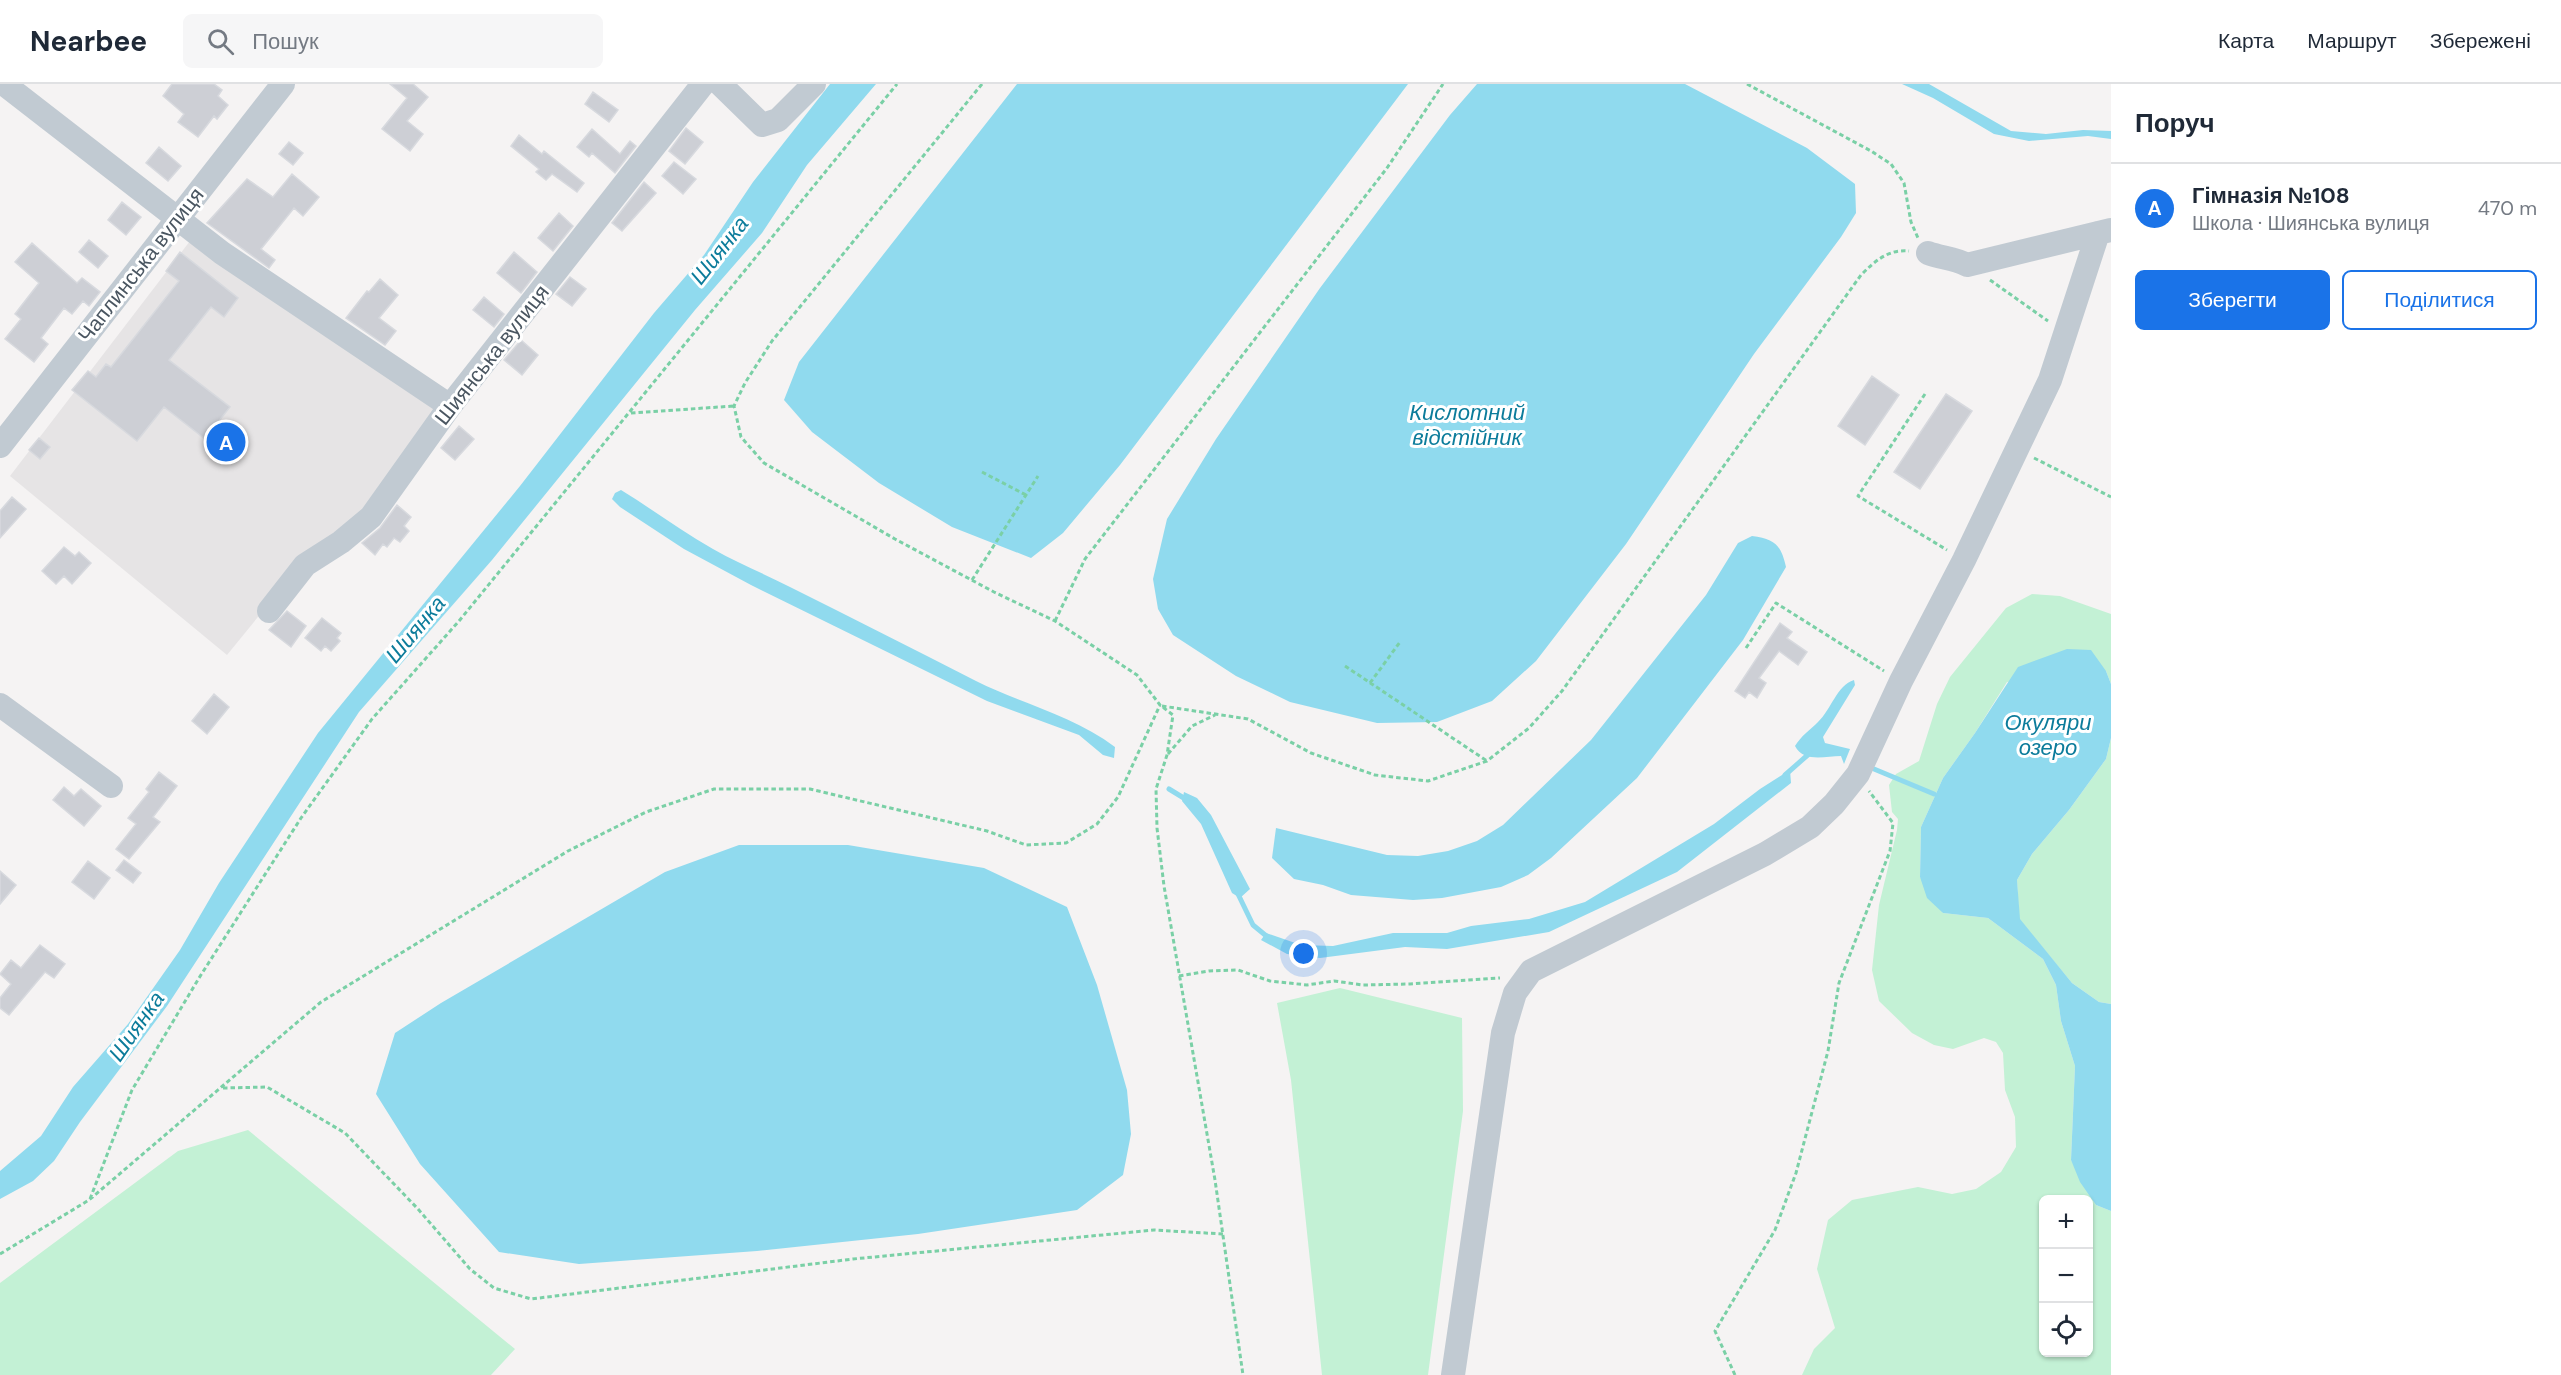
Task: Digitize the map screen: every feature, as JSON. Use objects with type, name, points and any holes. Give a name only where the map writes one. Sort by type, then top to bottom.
[{"type":"street","points":[[4,84],[222,253],[450,406]]},
{"type":"street","name":"Чаплинська вулиця","points":[[0,446],[283,84]]},
{"type":"street","name":"Шиянська вулиця","points":[[269,611],[305,565],[341,542],[371,517],[450,406],[703,84]]},
{"type":"street","points":[[720,84],[762,125],[778,120],[814,84]]},
{"type":"street","points":[[1928,253],[1959,260],[1968,265],[2105,232]]},
{"type":"street","points":[[1453,1375],[1503,1033],[1515,993],[1526,976],[1558,956],[1765,854],[1810,827],[1834,804],[1858,774],[1901,681],[1964,560],[2049,380],[2064,332],[2105,232]]},
{"type":"street","points":[[0,705],[111,786]]},
{"type":"path","points":[[89,1200],[132,1090],[199,978],[301,818],[372,719],[459,621],[897,84]]},
{"type":"path","points":[[982,84],[772,341],[745,383],[734,406],[741,437],[764,463],[895,539],[1055,621],[1137,675],[1160,705],[1173,715],[1167,755],[1156,789],[1164,886],[1223,1234],[1243,1375]]},
{"type":"path","points":[[1055,621],[1085,560],[1388,168],[1443,84]]},
{"type":"path","points":[[1747,84],[1871,151],[1890,164],[1904,183],[1915,235],[1928,253]]},
{"type":"path","points":[[1160,705],[1248,719],[1311,753],[1375,775],[1428,781],[1486,761],[1528,728],[1562,691],[1860,274],[1879,258],[1896,249],[1928,253]]},
{"type":"path","points":[[1968,265],[2064,332]]},
{"type":"path","points":[[1925,394],[1858,496],[1964,560]]},
{"type":"path","points":[[630,413],[734,406]]},
{"type":"path","points":[[2016,449],[2111,497]]},
{"type":"path","points":[[982,472],[1026,495]]},
{"type":"path","points":[[972,580],[1038,476]]},
{"type":"path","points":[[1746,648],[1776,603],[1901,681]]},
{"type":"path","points":[[1370,683],[1400,642]]},
{"type":"path","points":[[1345,666],[1486,761]]},
{"type":"path","points":[[0,1254],[89,1200],[321,1002],[568,851],[646,812],[714,789],[810,789],[987,831],[1026,845],[1066,843],[1097,824],[1118,797],[1160,705]]},
{"type":"path","points":[[1167,755],[1192,726],[1216,714]]},
{"type":"path","points":[[1735,1375],[1715,1331],[1775,1230],[1796,1173],[1828,1052],[1839,983],[1890,851],[1893,823],[1858,774]]},
{"type":"path","points":[[1179,976],[1209,971],[1238,970],[1270,981],[1307,985],[1334,981],[1363,985],[1410,984],[1526,976]]},
{"type":"path","points":[[221,1088],[267,1087],[345,1133],[418,1209],[470,1269],[494,1288],[531,1299],[853,1259],[1154,1230],[1223,1234]]},
{"type":"shaded area","points":[[190,241],[439,409],[370,506],[315,547],[227,655],[10,476]]},
{"type":"green space","points":[[2032,594],[2060,596],[2111,614],[2111,684],[2106,671],[2007,682],[1943,778],[1921,827],[1920,877],[1943,913],[1988,918],[2043,959],[2056,985],[2061,1021],[2075,1066],[2071,1160],[2090,1195],[2039,1195],[2039,1357],[2093,1357],[2093,1200],[2096,1205],[2111,1211],[2111,1375],[1802,1375],[1814,1349],[1835,1328],[1817,1269],[1828,1220],[1852,1200],[1918,1187],[1952,1194],[1976,1189],[2001,1172],[2016,1147],[2015,1117],[2005,1090],[2003,1053],[1996,1042],[1984,1038],[1953,1049],[1934,1045],[1912,1033],[1879,1001],[1872,970],[1879,905],[1897,830],[1898,819],[1892,812],[1889,785],[1896,774],[1919,761],[1937,704],[1950,677],[2006,608]]},
{"type":"green space","points":[[2111,738],[2111,1004],[2099,1002],[2072,983],[2019,919],[2017,880],[2032,854],[2069,810],[2106,759]]},
{"type":"green space","points":[[1340,988],[1462,1018],[1463,1111],[1428,1375],[1322,1375],[1291,1080],[1277,1003]]},
{"type":"green space","points":[[248,1130],[515,1349],[491,1375],[0,1375],[0,1283],[178,1151]]},
{"type":"water","name":"Шиянка","points":[[830,84],[876,84],[807,165],[762,233],[695,310],[492,560],[359,712],[167,1006],[80,1122],[54,1161],[33,1181],[0,1199],[0,1171],[41,1136],[73,1087],[128,1024],[180,950],[219,883],[318,733],[520,486],[654,313],[704,255],[753,182]]},
{"type":"water","points":[[1017,84],[1408,84],[1120,465],[1063,533],[1031,558],[952,527],[879,483],[812,432],[784,400],[799,362]]},
{"type":"water","name":"Кислотний відстійник","points":[[1477,84],[1685,84],[1807,148],[1855,184],[1856,213],[1841,237],[1754,354],[1626,544],[1536,661],[1492,701],[1437,722],[1377,723],[1290,702],[1236,676],[1173,635],[1158,609],[1153,579],[1167,519],[1216,439],[1320,288],[1450,115]]},
{"type":"water","points":[[1902,84],[1929,84],[2011,131],[2046,134],[2083,130],[2111,131],[2111,139],[2088,136],[2029,141],[1994,134],[1933,98]]},
{"type":"water","points":[[621,490],[689,535],[732,559],[976,681],[1099,736],[1115,747],[1114,758],[1103,755],[1079,735],[987,701],[751,585],[684,549],[620,507],[612,499],[615,493]]},
{"type":"water","points":[[1752,536],[1776,544],[1782,553],[1786,567],[1743,640],[1637,778],[1551,858],[1528,875],[1501,887],[1442,898],[1413,900],[1351,895],[1323,885],[1294,879],[1272,858],[1276,828],[1387,855],[1418,856],[1448,851],[1477,841],[1503,825],[1591,740],[1706,595],[1738,543]]},
{"type":"water","name":"Окуляри озеро","points":[[2067,649],[2091,650],[2106,671],[2111,684],[2111,738],[2106,759],[2069,810],[2032,854],[2017,880],[2020,919],[2072,983],[2099,1002],[2111,1004],[2111,1211],[2096,1205],[2093,1195],[2089,1195],[2080,1182],[2071,1160],[2075,1066],[2061,1021],[2056,985],[2043,959],[1988,918],[1943,913],[1927,898],[1920,877],[1921,827],[1943,778],[2018,667]]},
{"type":"water","points":[[1854,680],[1855,685],[1823,737],[1825,743],[1850,749],[1844,764],[1841,756],[1809,757],[1804,755],[1795,746],[1797,742],[1823,717],[1843,687]]},
{"type":"water","points":[[1790,770],[1791,783],[1677,872],[1549,932],[1447,949],[1405,947],[1320,958],[1287,954],[1261,940],[1266,933],[1301,945],[1333,946],[1393,933],[1447,933],[1471,926],[1529,919],[1585,902],[1714,824],[1760,789]]},
{"type":"water","points":[[1184,792],[1197,798],[1211,815],[1250,889],[1240,898],[1232,893],[1201,824],[1182,801]]},
{"type":"water","points":[[739,845],[848,845],[984,868],[1067,907],[1097,985],[1127,1090],[1131,1134],[1123,1175],[1077,1210],[918,1234],[757,1251],[579,1264],[499,1252],[420,1164],[376,1094],[395,1033],[441,1003],[665,872]]},
{"type":"building","points":[[172,84],[214,84],[222,90],[218,96],[228,105],[217,119],[214,116],[198,137],[178,122],[184,114],[163,96]]},
{"type":"building","points":[[390,84],[413,84],[428,97],[407,121],[423,134],[410,151],[382,129],[407,98]]},
{"type":"building","points":[[593,92],[618,110],[609,122],[585,104]]},
{"type":"building","points":[[686,128],[703,142],[685,164],[669,151]]},
{"type":"building","points":[[592,129],[620,154],[630,141],[636,146],[615,173],[592,153],[589,157],[577,147]]},
{"type":"building","points":[[519,135],[542,154],[544,151],[584,183],[577,192],[552,174],[546,180],[536,172],[539,169],[511,146]]},
{"type":"building","points":[[289,142],[303,153],[293,165],[279,154]]},
{"type":"building","points":[[159,147],[181,166],[168,181],[146,163]]},
{"type":"building","points":[[674,162],[696,179],[683,194],[662,176]]},
{"type":"building","points":[[292,174],[319,197],[303,216],[294,208],[261,249],[275,260],[269,268],[207,223],[247,179],[273,197]]},
{"type":"building","points":[[644,182],[656,193],[622,231],[612,223]]},
{"type":"building","points":[[122,202],[141,217],[126,235],[108,220]]},
{"type":"building","points":[[559,213],[573,226],[553,251],[538,238]]},
{"type":"building","points":[[89,240],[108,256],[98,268],[79,252]]},
{"type":"building","points":[[32,243],[77,283],[82,278],[100,292],[89,306],[83,301],[72,314],[64,308],[41,338],[48,344],[34,362],[5,339],[21,319],[15,314],[39,283],[15,262]]},
{"type":"building","points":[[180,252],[238,298],[224,317],[211,307],[169,360],[230,407],[205,439],[164,407],[137,441],[72,390],[88,371],[96,377],[106,364],[111,367],[179,281],[166,271]]},
{"type":"building","points":[[514,252],[537,272],[521,293],[497,273]]},
{"type":"building","points":[[570,277],[586,289],[572,306],[556,294]]},
{"type":"building","points":[[380,279],[398,295],[379,318],[396,331],[385,345],[346,318],[367,291],[369,292]]},
{"type":"building","points":[[484,297],[504,314],[494,327],[473,310]]},
{"type":"building","points":[[521,340],[538,355],[522,375],[504,360]]},
{"type":"building","points":[[1872,376],[1899,395],[1865,445],[1838,426]]},
{"type":"building","points":[[1946,394],[1972,411],[1920,489],[1894,472]]},
{"type":"building","points":[[459,426],[474,439],[455,460],[441,448]]},
{"type":"building","points":[[39,438],[50,447],[40,459],[29,450]]},
{"type":"building","points":[[12,497],[26,509],[0,538],[0,511]]},
{"type":"building","points":[[397,505],[411,517],[404,526],[409,531],[400,542],[394,538],[387,547],[383,544],[375,555],[362,543],[380,528]]},
{"type":"building","points":[[64,547],[75,556],[79,552],[91,563],[72,584],[64,576],[56,584],[42,571]]},
{"type":"building","points":[[287,611],[306,626],[291,647],[269,630]]},
{"type":"building","points":[[322,618],[341,633],[337,638],[340,641],[331,651],[325,646],[321,651],[305,638]]},
{"type":"building","points":[[1780,623],[1792,632],[1787,638],[1807,652],[1798,665],[1779,651],[1759,678],[1766,683],[1757,698],[1749,692],[1745,698],[1735,691]]},
{"type":"building","points":[[214,694],[229,707],[207,734],[192,721]]},
{"type":"building","points":[[159,772],[177,786],[153,817],[160,822],[129,859],[116,849],[136,824],[128,818],[149,792],[146,789]]},
{"type":"building","points":[[64,787],[74,796],[81,789],[101,806],[84,826],[53,800]]},
{"type":"building","points":[[124,860],[141,873],[133,883],[116,870]]},
{"type":"building","points":[[88,861],[110,878],[94,899],[72,882]]},
{"type":"building","points":[[0,871],[16,885],[0,904]]},
{"type":"building","points":[[40,945],[65,964],[54,978],[45,972],[9,1015],[0,1008],[0,998],[11,984],[0,974],[11,960],[21,968]]},
{"type":"waterway","points":[[1785,775],[1810,753]]},
{"type":"waterway","points":[[1874,769],[1934,794]]},
{"type":"waterway","points":[[1169,789],[1187,800]]},
{"type":"waterway","points":[[1238,894],[1253,925],[1270,939]]},
{"type":"place","name":"Гімназія №108","points":[[226,442]]}]
